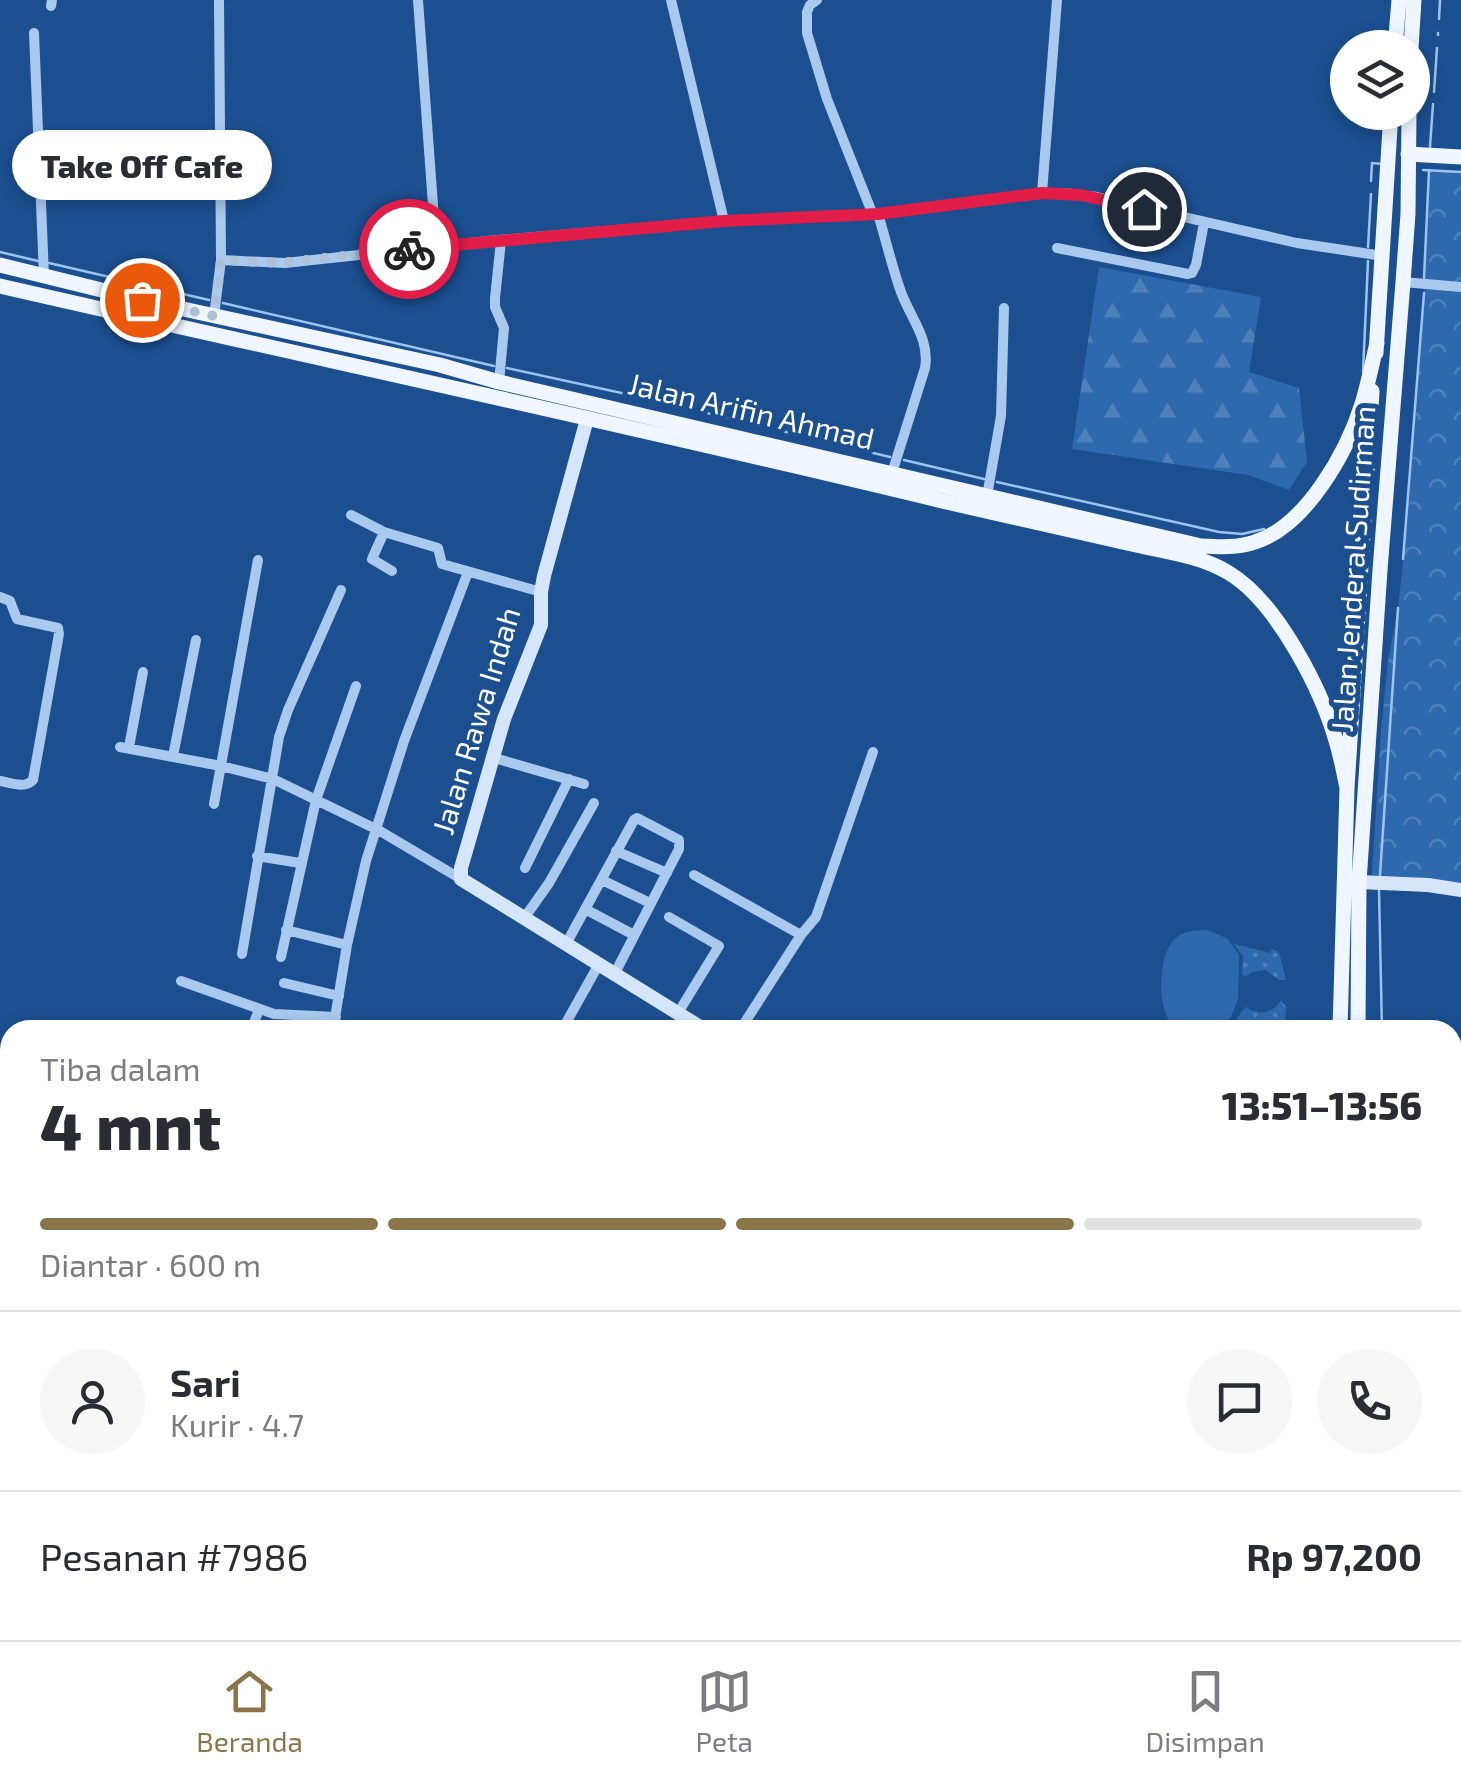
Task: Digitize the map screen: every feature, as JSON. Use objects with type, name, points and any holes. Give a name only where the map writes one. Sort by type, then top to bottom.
[{"type":"main road","points":[[1396,30],[1399,0]]},
{"type":"main road","points":[[1412,30],[1414,0]]},
{"type":"main road","name":"Jalan Jenderal Sudirman","points":[[1340,1020],[1347,788],[1390,130]]},
{"type":"main road","name":"Jalan Jenderal Sudirman","points":[[1358,1020],[1359,882],[1403,282],[1409,130]]},
{"type":"main road","points":[[1408,154],[1461,157]]},
{"type":"main road","name":"Jalan Arifin Ahmad","points":[[0,265],[440,365],[1055,528],[1196,559],[1229,573],[1266,606],[1292,643],[1337,743],[1347,788]]},
{"type":"main road","name":"Jalan Arifin Ahmad","points":[[0,286],[586,422],[892,473],[1201,546],[1227,547],[1260,540],[1280,530],[1304,509],[1357,418],[1376,344]]},
{"type":"main road","points":[[134,317],[142,300]]},
{"type":"main road","points":[[1361,568],[1380,570]]},
{"type":"main road","points":[[1359,596],[1378,598]]},
{"type":"street","points":[[214,316],[221,260],[219,0]]},
{"type":"street","points":[[418,0],[436,246]]},
{"type":"street","points":[[671,0],[724,221]]},
{"type":"street","points":[[817,0],[808,12],[807,34],[828,100],[927,354],[892,473]]},
{"type":"street","points":[[1042,193],[1058,0]]},
{"type":"street","points":[[34,32],[44,276]]},
{"type":"street","points":[[221,260],[279,263],[724,221],[876,215],[1042,193],[1097,198],[1297,242],[1382,256]]},
{"type":"street","points":[[1056,248],[1188,274],[1196,265],[1204,223]]},
{"type":"street","points":[[499,382],[504,328],[495,298],[501,241]]},
{"type":"street","points":[[1403,282],[1461,287]]},
{"type":"street","points":[[987,496],[1001,416],[1004,308]]},
{"type":"street","name":"Jalan Rawa Indah","points":[[586,422],[541,592],[542,625],[510,700],[461,879],[688,1020]]},
{"type":"street","points":[[351,515],[384,532],[438,548],[440,563],[541,592]]},
{"type":"street","points":[[384,532],[372,559],[392,571]]},
{"type":"street","points":[[214,804],[258,560]]},
{"type":"street","points":[[335,1020],[346,945],[366,861],[404,741],[468,572]]},
{"type":"street","points":[[242,954],[283,724],[341,590]]},
{"type":"street","points":[[0,597],[10,601],[17,620],[58,628],[59,634],[33,780],[24,785],[0,781]]},
{"type":"street","points":[[173,756],[196,640]]},
{"type":"street","points":[[143,672],[124,747],[273,779],[376,829],[461,879]]},
{"type":"street","points":[[281,957],[316,800],[356,686]]},
{"type":"street","points":[[746,1020],[816,917],[873,752]]},
{"type":"street","points":[[492,758],[584,784]]},
{"type":"street","points":[[525,868],[569,779]]},
{"type":"street","points":[[525,917],[594,803]]},
{"type":"street","points":[[566,944],[632,822],[637,818],[679,840],[679,849],[614,974]]},
{"type":"street","points":[[616,850],[667,873]]},
{"type":"street","points":[[257,856],[300,864]]},
{"type":"street","points":[[694,876],[801,935]]},
{"type":"street","points":[[602,880],[650,903]]},
{"type":"street","points":[[1359,882],[1461,890]]},
{"type":"street","points":[[586,909],[634,934]]},
{"type":"street","points":[[669,917],[718,946],[678,1014]]},
{"type":"street","points":[[286,930],[346,945]]},
{"type":"street","points":[[568,1020],[599,964]]},
{"type":"street","points":[[181,980],[284,1016],[336,1017]]},
{"type":"street","points":[[284,983],[339,996]]},
{"type":"street","points":[[254,1020],[259,1010]]},
{"type":"green space","points":[[1429,170],[1461,172],[1461,886],[1372,875],[1388,661],[1407,526]]},
{"type":"green space","points":[[1099,267],[1261,297],[1249,372],[1299,388],[1307,462],[1289,490],[1248,475],[1072,449]]},
{"type":"green space","points":[[1208,930],[1228,939],[1239,955],[1238,999],[1228,1020],[1170,1020],[1166,1013],[1161,988],[1164,961],[1172,942],[1188,932]]},
{"type":"green space","points":[[1234,944],[1279,952],[1286,980],[1279,980],[1266,970],[1245,977],[1243,956]]},
{"type":"green space","points":[[1281,1000],[1286,1007],[1285,1020],[1236,1020],[1246,1007],[1256,1012],[1274,1008]]},
{"type":"waterway","points":[[1439,19],[1440,0]]},
{"type":"waterway","points":[[1434,92],[1437,48]]},
{"type":"waterway","points":[[1430,147],[1433,104]]},
{"type":"waterway","points":[[1371,181],[1372,163],[1382,164]]},
{"type":"waterway","points":[[1423,170],[1461,172]]},
{"type":"waterway","points":[[1424,278],[1429,170]]},
{"type":"waterway","points":[[1368,247],[1371,194]]},
{"type":"waterway","points":[[0,252],[38,261]]},
{"type":"waterway","points":[[1363,372],[1368,261]]},
{"type":"waterway","points":[[49,263],[209,300]]},
{"type":"waterway","points":[[1403,559],[1424,293]]},
{"type":"waterway","points":[[223,303],[494,366]]},
{"type":"waterway","points":[[507,368],[890,457]]},
{"type":"waterway","points":[[904,460],[984,479]]},
{"type":"waterway","points":[[997,482],[1219,532],[1242,534],[1264,529]]},
{"type":"waterway","points":[[1380,875],[1398,608]]},
{"type":"waterway","points":[[1379,890],[1382,1020]]},
{"type":"way so far","points":[[142,300],[214,316],[221,260],[279,263],[409,249]]},
{"type":"place","name":"Take Off Cafe","points":[[142,300]]},
{"type":"route","points":[[409,249],[724,221],[878,214],[1042,193],[1081,195],[1144,209]]}]
